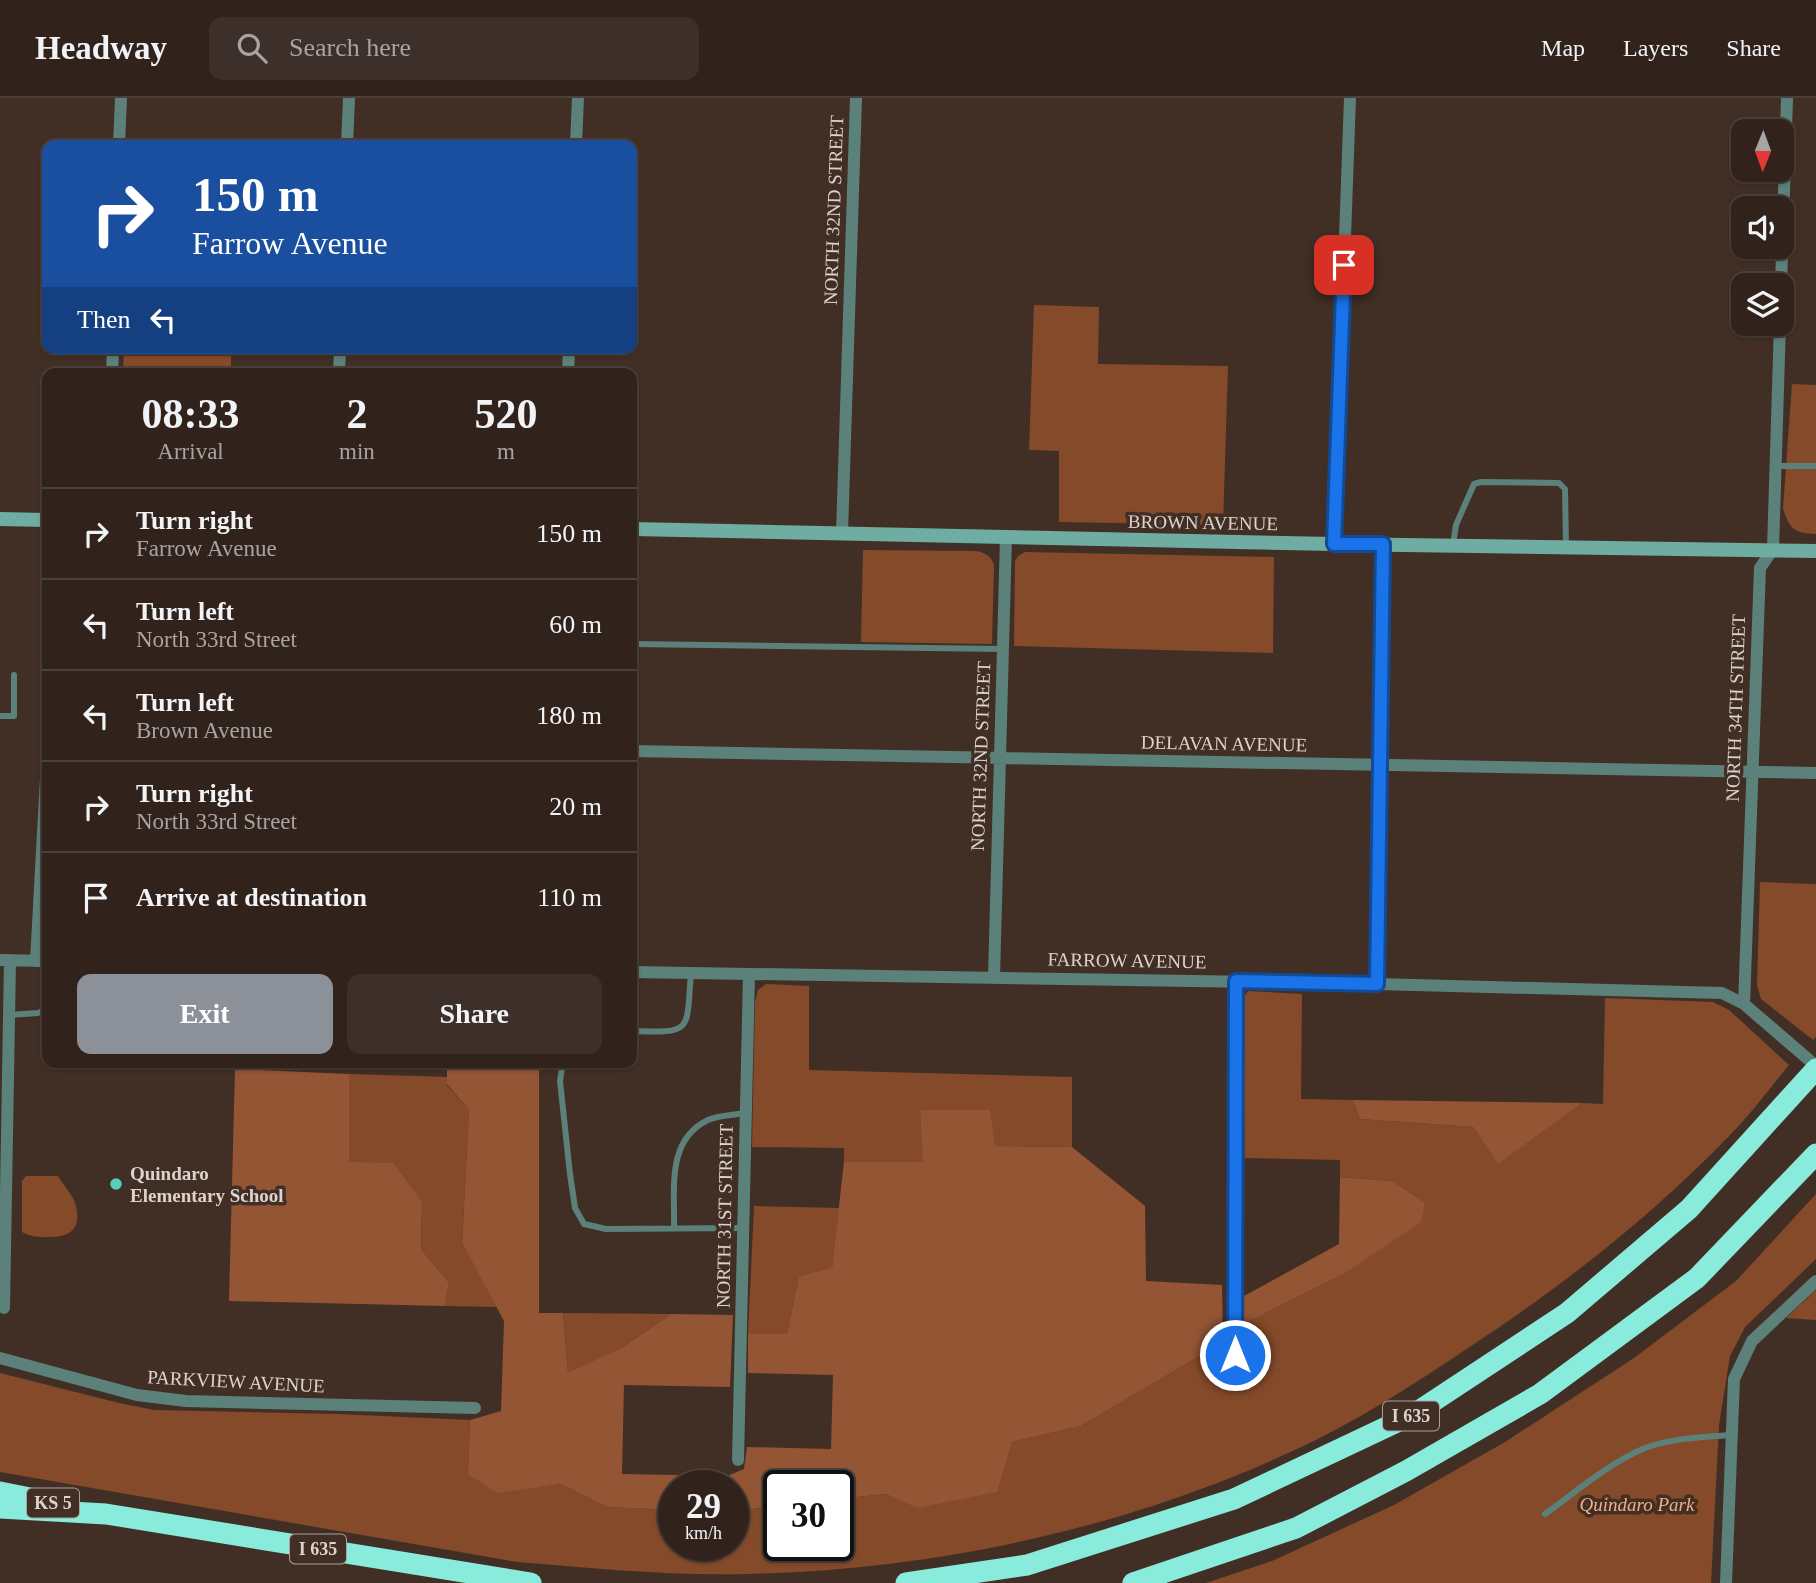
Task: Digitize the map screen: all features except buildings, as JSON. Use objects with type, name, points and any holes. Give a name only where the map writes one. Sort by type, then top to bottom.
[{"type":"highway","name":"I 635","points":[[906,1583],[1027,1565],[1234,1499],[1414,1414],[1567,1313],[1689,1209],[1816,1068]]},
{"type":"highway","name":"I 635","points":[[1133,1583],[1296,1528],[1406,1471],[1540,1394],[1697,1278],[1816,1154]]},
{"type":"highway","name":"KS 5","points":[[0,1492],[106,1514]]},
{"type":"highway","name":"I 635","points":[[0,1507],[106,1514],[531,1583]]},
{"type":"main road","points":[[0,519],[42,520]]},
{"type":"main road","name":"BROWN AVENUE","points":[[637,529],[1816,551]]},
{"type":"street","points":[[119,140],[121,98]]},
{"type":"street","points":[[347,140],[349,98]]},
{"type":"street","points":[[576,140],[578,98]]},
{"type":"street","name":"NORTH 32ND STREET","points":[[842,533],[856,98]]},
{"type":"street","points":[[1334,544],[1350,98]]},
{"type":"street","points":[[1781,273],[1787,98]]},
{"type":"street","name":"NORTH 34TH STREET","points":[[1744,1003],[1760,568],[1773,549],[1780,336]]},
{"type":"street","name":"NORTH 32ND STREET","points":[[994,977],[1006,537]]},
{"type":"street","points":[[1377,984],[1383,544]]},
{"type":"street","name":"DELAVAN AVENUE","points":[[637,751],[1816,773]]},
{"type":"street","points":[[4,1308],[3,1172],[9,1015],[5,960],[42,961]]},
{"type":"street","name":"FARROW AVENUE","points":[[637,972],[1236,981],[1701,992],[1722,993],[1744,1003]]},
{"type":"street","name":"NORTH 31ST STREET","points":[[738,1460],[749,974]]},
{"type":"street","points":[[1235,1355],[1236,981]]},
{"type":"street","points":[[1744,1003],[1816,1068]]},
{"type":"street","points":[[1726,1583],[1734,1379],[1752,1341],[1816,1281]]},
{"type":"street","name":"PARKVIEW AVENUE","points":[[0,1358],[137,1395],[186,1401],[475,1409]]},
{"type":"lane","points":[[1776,466],[1816,466]]},
{"type":"lane","points":[[1453,545],[1456,525],[1471,488],[1481,482],[1559,483],[1563,486],[1566,546]]},
{"type":"lane","points":[[637,644],[1002,649]]},
{"type":"lane","points":[[0,716],[14,716],[14,675]]},
{"type":"lane","points":[[637,1031],[673,1032],[682,1027],[687,1018],[691,973]]},
{"type":"lane","points":[[9,1015],[42,1011]]},
{"type":"lane","points":[[562,1068],[560,1082],[570,1174],[575,1208],[584,1224],[607,1229],[743,1228]]},
{"type":"lane","points":[[674,1228],[676,1162],[680,1146],[689,1135],[709,1120],[746,1113]]},
{"type":"lane","points":[[1545,1514],[1644,1448],[1683,1439],[1731,1435]]},
{"type":"green space","points":[[1034,305],[1099,307],[1098,364],[1228,366],[1223,525],[1059,522],[1059,451],[1029,450]]},
{"type":"green space","points":[[124,354],[231,354],[231,368],[123,368]]},
{"type":"green space","points":[[1792,384],[1816,385],[1816,534],[1797,531],[1790,525],[1783,508]]},
{"type":"green space","points":[[863,550],[976,551],[988,555],[994,565],[992,644],[861,642]]},
{"type":"green space","points":[[1025,552],[1274,557],[1273,653],[1014,646],[1015,561]]},
{"type":"green space","points":[[1760,882],[1816,884],[1816,1037],[1813,1040],[1761,999],[1757,985]]},
{"type":"green space","points":[[766,984],[809,986],[809,1070],[1072,1077],[1072,1147],[995,1146],[920,1110],[924,1162],[844,1162],[844,1148],[752,1147],[755,1002],[758,990]]},
{"type":"green space","points":[[1248,991],[1302,994],[1301,1099],[1353,1100],[1360,1119],[1475,1127],[1498,1163],[1582,1103],[1603,1104],[1605,998],[1713,1002],[1729,1010],[1789,1065],[1737,1128],[1645,1215],[1554,1288],[1405,1390],[1314,1441],[1247,1471],[1179,1497],[1037,1538],[965,1553],[819,1571],[688,1574],[631,1571],[517,1562],[0,1472],[0,1373],[154,1410],[470,1420],[468,1473],[497,1492],[561,1484],[607,1507],[658,1509],[658,1561],[749,1561],[749,1509],[763,1508],[763,1561],[854,1561],[854,1497],[886,1494],[918,1508],[1012,1442],[1081,1426],[1223,1342],[1226,1362],[1242,1362],[1242,1325],[1342,1275],[1391,1181],[1340,1177],[1340,1160],[1245,1158],[1242,999]]},
{"type":"green space","points":[[349,1074],[447,1077],[447,1085],[469,1110],[462,1243],[497,1307],[445,1306],[449,1283],[421,1249],[422,1202],[349,1163]]},
{"type":"green space","points":[[26,1176],[58,1176],[75,1202],[77,1221],[73,1230],[49,1237],[32,1236],[22,1232],[22,1181]]},
{"type":"green space","name":"Quindaro Park","points":[[1816,1194],[1816,1259],[1745,1327],[1730,1356],[1719,1425],[1711,1583],[1206,1583],[1272,1561],[1394,1505],[1505,1442],[1634,1358],[1736,1281]]},
{"type":"green space","points":[[754,1206],[839,1208],[832,1269],[799,1276],[787,1334],[748,1334]]},
{"type":"green space","points":[[1816,1290],[1816,1320],[1786,1318]]},
{"type":"green space","points":[[563,1313],[671,1314],[623,1347],[568,1374]]},
{"type":"shaded area","points":[[447,1068],[539,1068],[539,1313],[563,1313],[568,1373],[623,1347],[671,1314],[733,1315],[730,1387],[624,1385],[622,1474],[658,1475],[658,1509],[607,1507],[561,1484],[497,1493],[468,1474],[470,1420],[501,1411],[504,1321],[462,1243],[469,1110],[447,1084]]},
{"type":"shaded area","points":[[235,1069],[349,1074],[349,1162],[393,1163],[422,1202],[421,1249],[449,1283],[445,1306],[229,1301]]},
{"type":"shaded area","points":[[1353,1100],[1582,1103],[1498,1164],[1474,1127],[1360,1119]]},
{"type":"shaded area","points":[[920,1110],[990,1110],[995,1146],[1072,1147],[1145,1206],[1146,1281],[1222,1285],[1223,1342],[1081,1426],[1012,1442],[997,1492],[917,1508],[886,1494],[854,1497],[854,1470],[763,1470],[763,1508],[749,1509],[749,1470],[742,1470],[744,1469],[747,1447],[831,1449],[833,1375],[748,1373],[748,1334],[787,1334],[799,1276],[832,1268],[844,1162],[923,1162]]},
{"type":"shaded area","points":[[1340,1177],[1391,1181],[1425,1203],[1421,1222],[1342,1275],[1242,1325],[1244,1296],[1339,1244]]},
{"type":"place","name":"Quindaro Elementary School","points":[[116,1184]]},
{"type":"route","points":[[1235,1355],[1236,981],[1377,984],[1383,544],[1334,544],[1344,265]]}]
